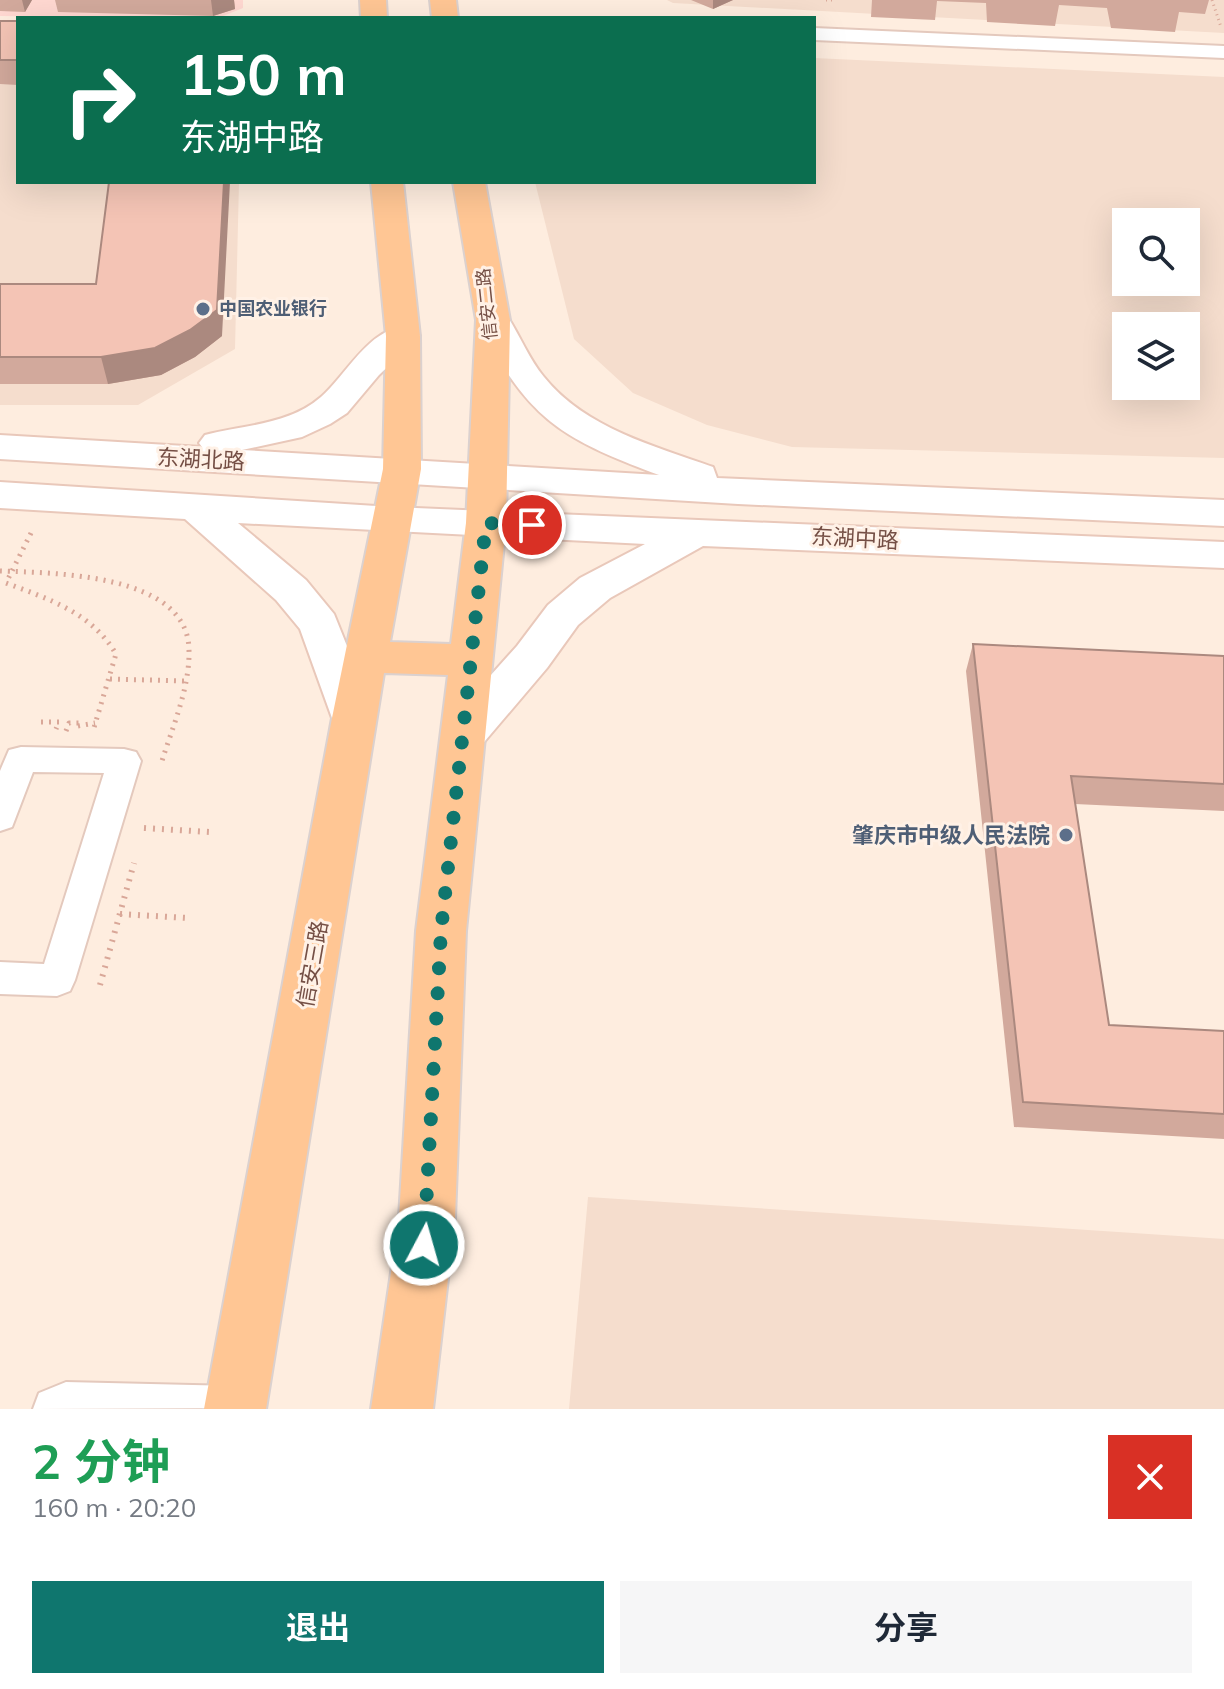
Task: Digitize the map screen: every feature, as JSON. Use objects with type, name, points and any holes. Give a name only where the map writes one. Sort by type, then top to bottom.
[{"type":"main road","points":[[387,184],[403,336],[402,469]]},
{"type":"main road","name":"信安二路","points":[[469,184],[493,320],[486,523]]},
{"type":"main road","points":[[493,320],[532,386],[566,416],[606,440],[738,492]]},
{"type":"main road","points":[[140,455],[289,429],[334,405],[366,367],[403,336]]},
{"type":"main road","name":"东湖北路","points":[[0,447],[488,475]]},
{"type":"main road","points":[[199,511],[248,489],[244,461]]},
{"type":"main road","name":"信安三路","points":[[235,1409],[354,718],[402,469]]},
{"type":"main road","name":"东湖中路","points":[[488,475],[738,492],[1224,513]]},
{"type":"main road","points":[[632,485],[632,529]]},
{"type":"main road","points":[[0,495],[199,511],[392,520]]},
{"type":"main road","points":[[199,511],[291,590],[319,624],[354,718]]},
{"type":"main road","name":"东湖中路","points":[[392,520],[1224,555]]},
{"type":"main road","points":[[402,1409],[427,1218],[441,931],[486,523]]},
{"type":"main road","points":[[463,736],[532,657],[563,615],[595,588],[699,531]]},
{"type":"main road","points":[[366,657],[471,660]]},
{"type":"street","points":[[816,34],[1224,52]]},
{"type":"street","points":[[0,818],[21,759],[124,761],[57,980],[0,978]]},
{"type":"street","points":[[55,1409],[66,1404],[235,1409]]},
{"type":"path","points":[[826,0],[832,0]]},
{"type":"path","points":[[1212,0],[1223,35]]},
{"type":"path","points":[[31,533],[6,583],[54,602],[92,623],[110,639],[116,654],[91,735]]},
{"type":"path","points":[[110,679],[185,681]]},
{"type":"path","points":[[144,828],[210,832]]},
{"type":"path","points":[[120,914],[188,918]]},
{"type":"shaded area","points":[[0,0],[243,0],[243,8],[223,16],[0,16]]},
{"type":"shaded area","points":[[667,0],[1224,0],[1224,33],[673,3]]},
{"type":"shaded area","points":[[0,41],[16,41],[16,184],[239,184],[235,349],[138,405],[0,405]]},
{"type":"shaded area","points":[[816,58],[1224,77],[1224,458],[792,447],[707,425],[633,393],[574,339],[535,184],[816,184]]},
{"type":"shaded area","points":[[588,1197],[1224,1239],[1224,1409],[569,1409]]},
{"type":"building","points":[[0,21],[16,21],[16,60],[0,60]]},
{"type":"building","points":[[109,184],[224,184],[217,310],[190,330],[155,348],[101,357],[0,357],[0,284],[96,284]]},
{"type":"building","points":[[973,644],[1224,656],[1224,784],[1071,776],[1109,1025],[1224,1031],[1224,1114],[1023,1102]]},
{"type":"place","name":"中国农业银行","points":[[203,309]]},
{"type":"place","name":"肇庆市中级人民法院","points":[[1066,835]]},
{"type":"route","points":[[424,1245],[441,931],[486,523],[532,525]]}]
